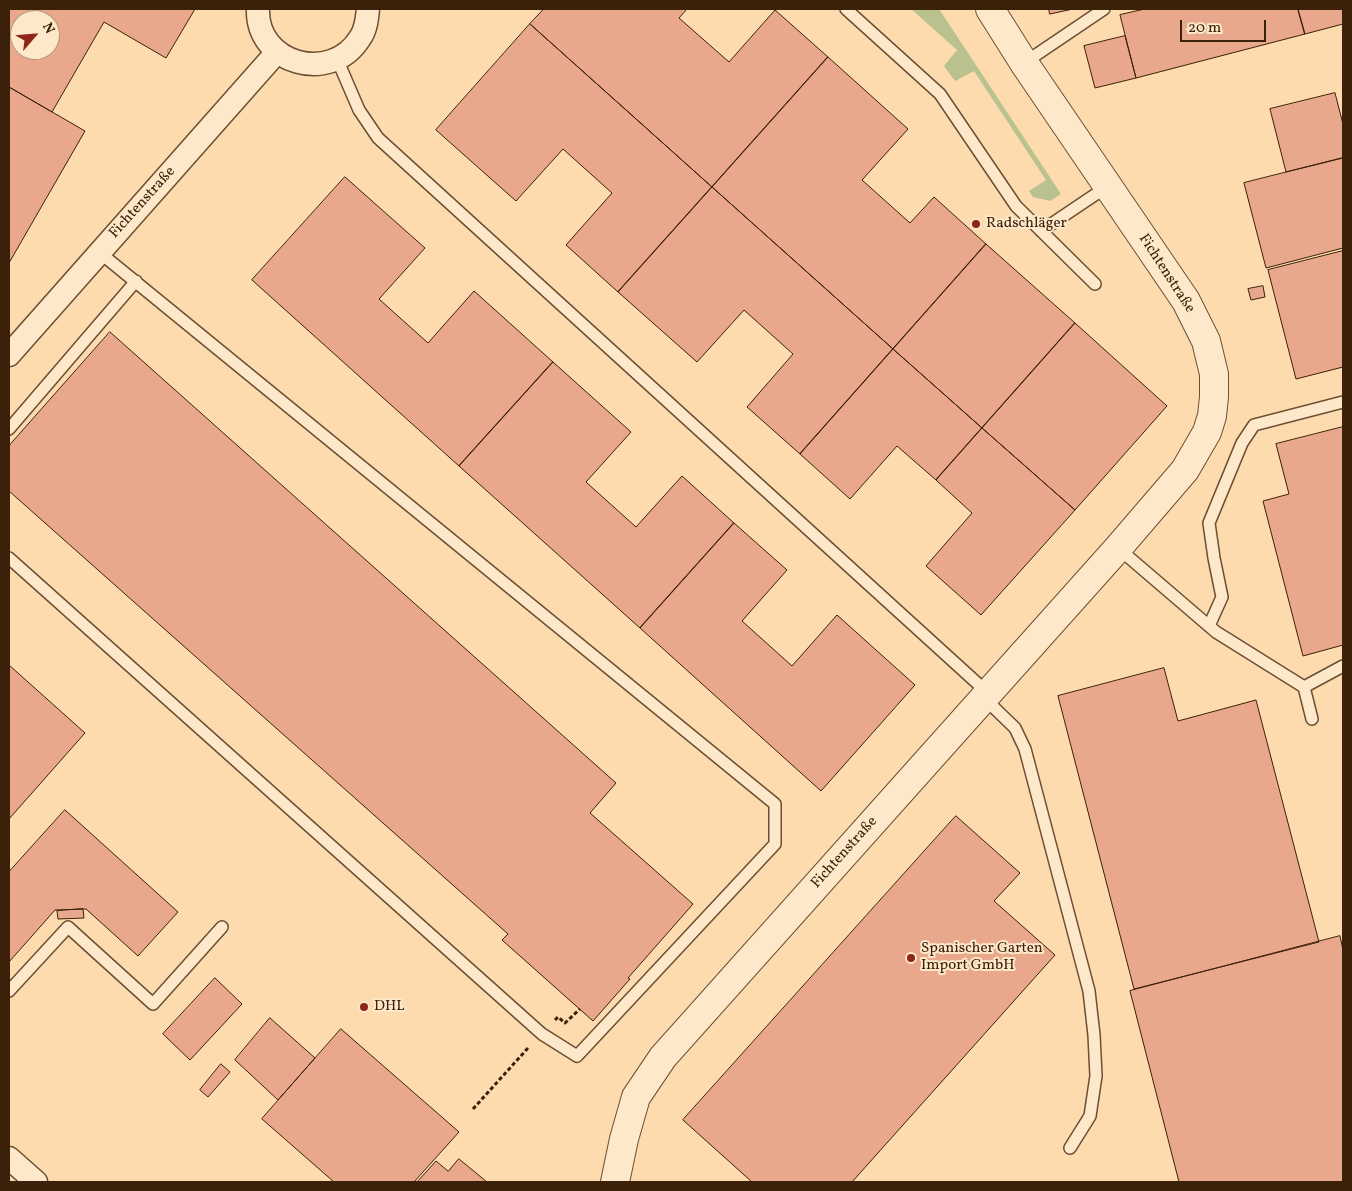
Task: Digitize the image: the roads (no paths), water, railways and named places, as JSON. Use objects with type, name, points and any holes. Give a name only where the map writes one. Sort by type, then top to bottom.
[{"type":"street","points":[[258,9],[261,26],[267,40],[277,52],[291,60],[306,64],[322,64],[338,59],[350,50],[361,38],[368,9]]},
{"type":"street","name":"Fichtenstraße","points":[[615,1182],[624,1139],[636,1097],[663,1056],[1118,548],[1185,470],[1207,432],[1212,416],[1214,374],[1206,342],[1186,301],[1024,63],[990,9]]},
{"type":"street","name":"Fichtenstraße","points":[[9,355],[277,52]]},
{"type":"street","points":[[9,1158],[36,1182]]},
{"type":"lane","points":[[846,9],[940,94],[1016,206],[1095,284]]},
{"type":"lane","points":[[1024,63],[1104,9]]},
{"type":"lane","points":[[338,59],[359,110],[378,138],[986,695],[1015,728],[1026,749],[1088,991],[1094,1035],[1096,1076],[1090,1116],[1070,1148]]},
{"type":"lane","points":[[1041,231],[1108,186]]},
{"type":"lane","points":[[9,558],[542,1034],[577,1056],[775,844],[775,804],[99,252]]},
{"type":"lane","points":[[9,429],[136,281]]},
{"type":"lane","points":[[1209,626],[1222,597],[1209,523],[1242,443],[1254,425],[1343,402]]},
{"type":"lane","points":[[1118,548],[1209,626],[1304,687],[1312,719]]},
{"type":"lane","points":[[1304,687],[1343,666]]},
{"type":"lane","points":[[9,992],[68,927],[153,1004],[222,927]]},
{"type":"place","name":"Radschläger","points":[[976,224]]},
{"type":"place","name":"Spanischer Garten Import GmbH","points":[[911,958]]},
{"type":"place","name":"DHL","points":[[364,1007]]}]
